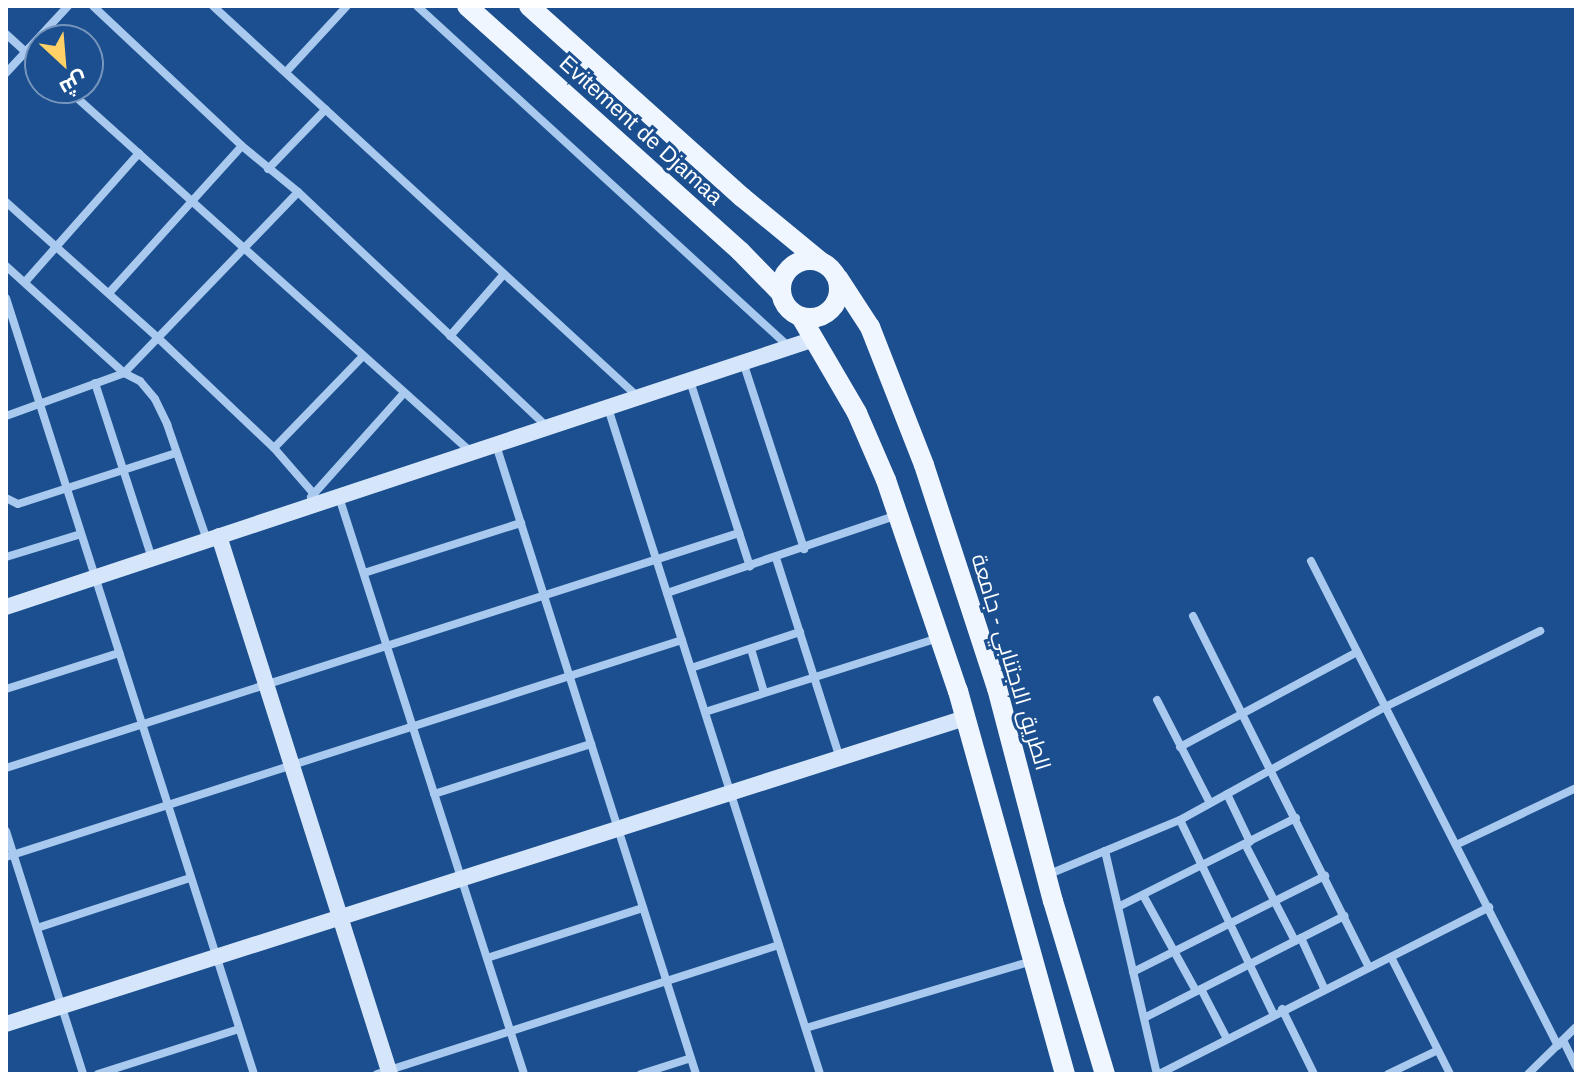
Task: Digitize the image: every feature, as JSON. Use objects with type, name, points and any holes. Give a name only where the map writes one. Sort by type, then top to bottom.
[{"type":"main road","name":"Evitement de Djamaa","points":[[467,6],[740,251],[781,293]]},
{"type":"main road","name":"Evitement de Djamaa","points":[[529,6],[742,197],[820,261]]},
{"type":"main road","points":[[820,261],[831,267],[840,289],[832,309],[812,318],[801,317],[791,312],[781,293],[787,270],[796,263],[820,261]]},
{"type":"main road","name":"الطريق الاجتنابي - جامعة","points":[[838,278],[864,314],[912,430],[997,688],[1105,1074]]},
{"type":"main road","points":[[801,317],[857,413],[898,515],[941,637],[1065,1074]]},
{"type":"street","points":[[51,24],[68,6]]},
{"type":"street","points":[[93,6],[242,146],[298,192],[548,428]]},
{"type":"street","points":[[213,6],[638,398]]},
{"type":"street","points":[[286,72],[347,6]]},
{"type":"street","points":[[417,6],[789,347]]},
{"type":"street","points":[[6,34],[24,51]]},
{"type":"street","points":[[6,73],[24,53]]},
{"type":"street","points":[[84,104],[472,453]]},
{"type":"street","points":[[268,169],[326,109]]},
{"type":"street","points":[[109,293],[242,146]]},
{"type":"street","points":[[25,282],[55,244],[139,153]]},
{"type":"street","points":[[6,416],[124,373],[298,192]]},
{"type":"street","points":[[6,202],[157,337],[274,448],[314,494]]},
{"type":"street","points":[[6,266],[124,373],[140,381],[155,399],[213,538],[266,684],[340,917],[385,1073],[779,945]]},
{"type":"street","points":[[450,336],[504,274]]},
{"type":"street","points":[[6,298],[254,1074]]},
{"type":"street","points":[[6,607],[814,339]]},
{"type":"street","points":[[274,448],[363,356]]},
{"type":"street","points":[[743,361],[804,549]]},
{"type":"street","points":[[690,381],[750,567]]},
{"type":"street","points":[[95,383],[152,558]]},
{"type":"street","points":[[300,510],[404,393]]},
{"type":"street","points":[[608,408],[820,1074]]},
{"type":"street","points":[[496,445],[696,1074]]},
{"type":"street","points":[[6,498],[18,504],[176,453]]},
{"type":"street","points":[[339,497],[524,1074]]},
{"type":"street","points":[[667,593],[898,515]]},
{"type":"street","points":[[364,573],[521,523]]},
{"type":"street","points":[[6,768],[739,533]]},
{"type":"street","points":[[6,557],[81,534]]},
{"type":"street","points":[[776,558],[840,758]]},
{"type":"street","points":[[1311,561],[1560,1043],[1576,1067]]},
{"type":"street","points":[[1193,616],[1368,965]]},
{"type":"street","points":[[1047,875],[1180,820],[1385,707],[1540,631]]},
{"type":"street","points":[[691,668],[800,632]]},
{"type":"street","points":[[705,712],[813,675],[941,637]]},
{"type":"street","points":[[10,856],[682,640]]},
{"type":"street","points":[[751,649],[764,692]]},
{"type":"street","points":[[1180,747],[1357,652]]},
{"type":"street","points":[[6,689],[119,653]]},
{"type":"street","points":[[1157,700],[1210,803]]},
{"type":"street","points":[[6,1024],[965,718]]},
{"type":"street","points":[[434,794],[591,744]]},
{"type":"street","points":[[1458,844],[1576,788]]},
{"type":"street","points":[[1227,794],[1273,902],[1324,988]]},
{"type":"street","points":[[1118,907],[1296,818]]},
{"type":"street","points":[[1180,820],[1249,964],[1314,1074]]},
{"type":"street","points":[[6,831],[10,856],[37,928],[83,1074]]},
{"type":"street","points":[[1105,851],[1158,1074],[1368,965],[1391,957],[1489,907]]},
{"type":"street","points":[[1133,972],[1325,876]]},
{"type":"street","points":[[37,928],[190,878]]},
{"type":"street","points":[[1143,895],[1226,1037]]},
{"type":"street","points":[[487,958],[643,908]]},
{"type":"street","points":[[1144,1018],[1344,916]]},
{"type":"street","points":[[1391,957],[1450,1074]]},
{"type":"street","points":[[806,1028],[1033,961]]},
{"type":"street","points":[[1528,1074],[1576,1027]]},
{"type":"street","points":[[98,1074],[239,1029]]},
{"type":"street","points":[[1388,1074],[1438,1050]]},
{"type":"street","points":[[641,1074],[691,1058]]}]
